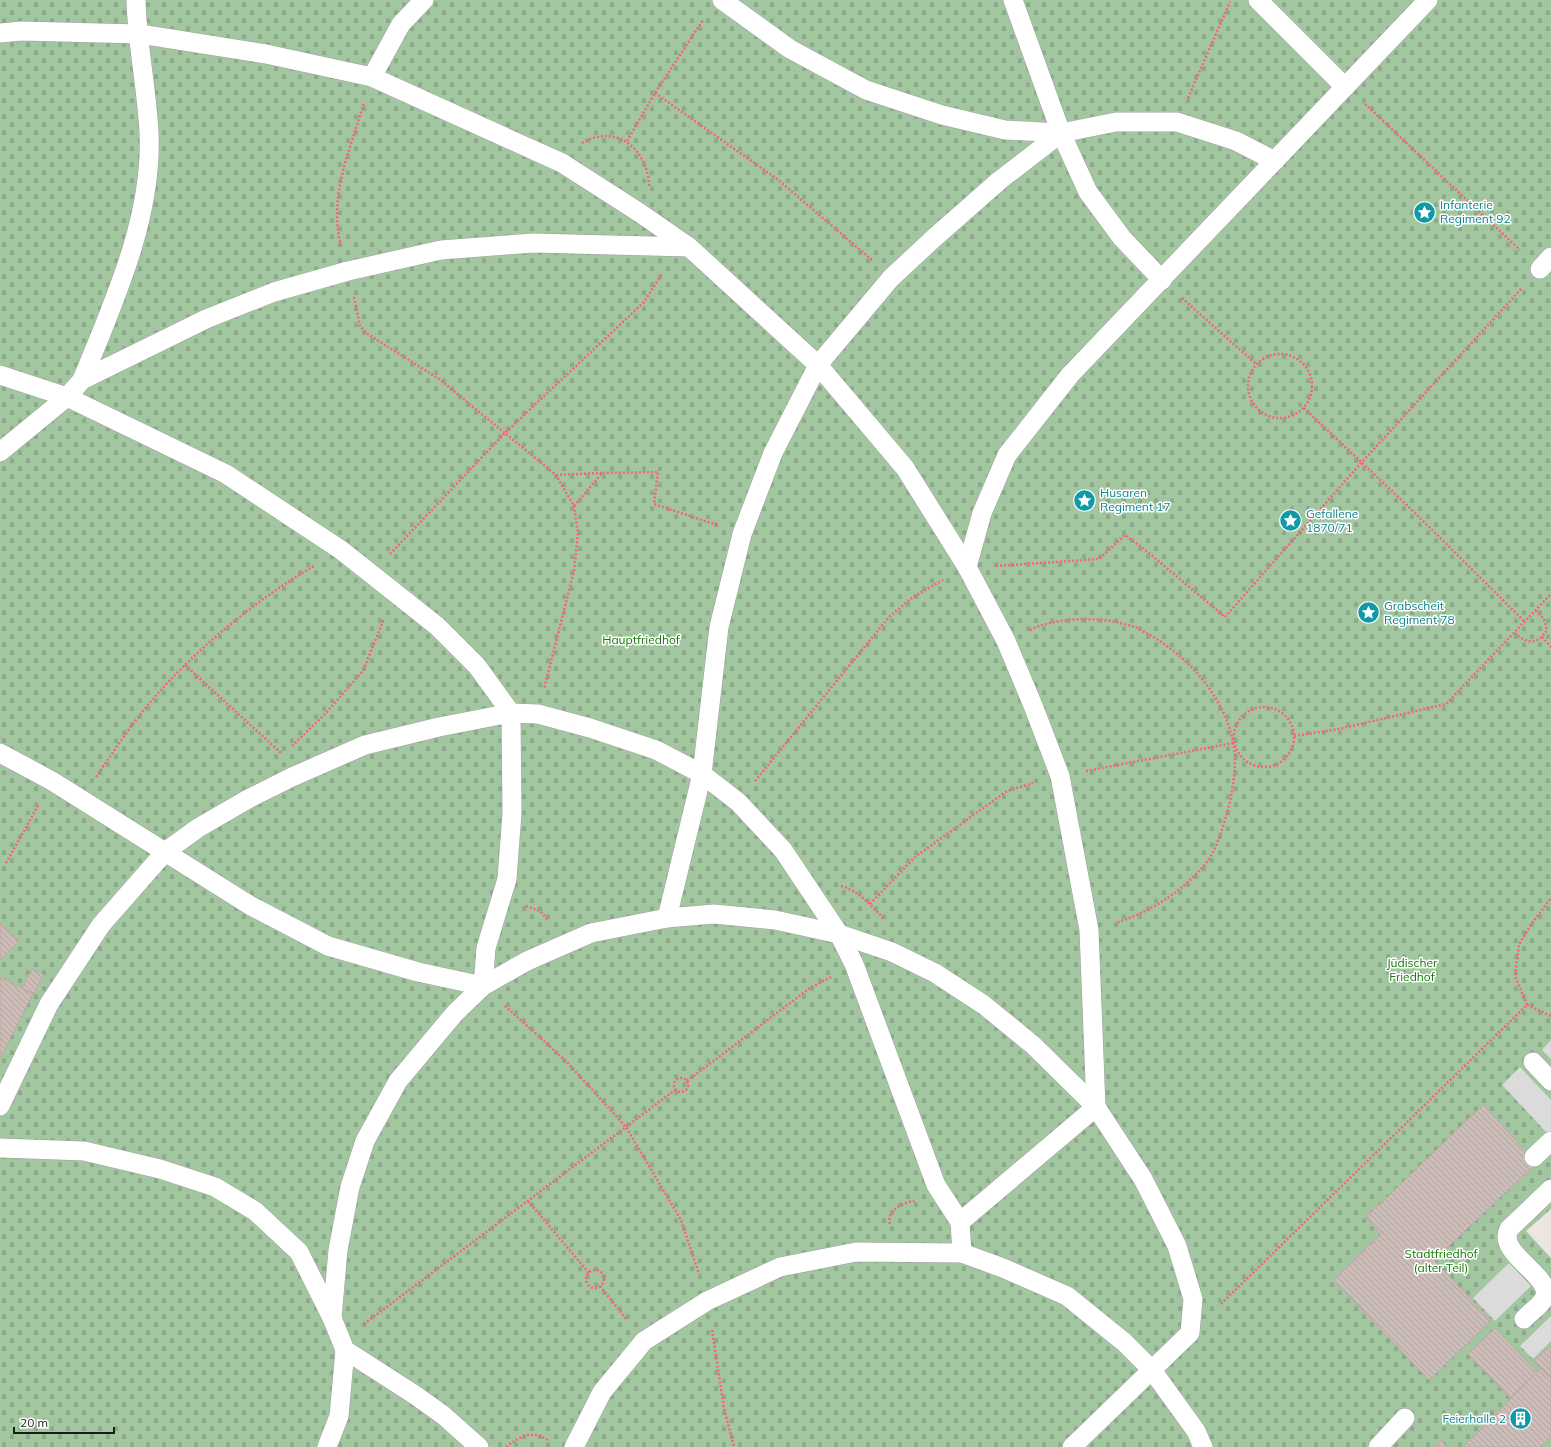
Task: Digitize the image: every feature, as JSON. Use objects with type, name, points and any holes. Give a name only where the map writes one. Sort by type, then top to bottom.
[{"type":"lane","points":[[0,452],[67,397],[82,380],[131,255],[146,190],[149,134],[136,0]]},
{"type":"lane","points":[[372,77],[401,24],[424,0]]},
{"type":"lane","points":[[722,0],[790,50],[866,90],[942,115],[1005,130],[1061,133],[1116,122],[1177,122],[1236,141],[1274,161]]},
{"type":"lane","points":[[1014,0],[1061,133],[1088,192],[1122,238],[1162,280]]},
{"type":"lane","points":[[1258,0],[1345,87]]},
{"type":"lane","points":[[968,567],[982,513],[1007,455],[1070,376],[1428,0]]},
{"type":"lane","points":[[0,33],[20,31],[140,34],[266,54],[372,77],[562,162],[689,247],[818,365],[905,468],[968,567],[1006,641],[1060,776],[1089,930],[1096,1107]]},
{"type":"lane","points":[[667,918],[702,774],[719,628],[742,534],[773,453],[818,365],[891,278],[988,191],[1061,133]]},
{"type":"lane","points":[[82,380],[206,319],[274,292],[348,270],[440,250],[533,243],[689,247]]},
{"type":"lane","points":[[0,375],[67,397],[226,474],[341,550],[437,626],[477,666],[511,712],[512,813],[507,879],[486,948],[483,986]]},
{"type":"lane","points":[[0,1106],[49,1004],[101,925],[165,852],[198,828],[292,777],[365,745],[439,727],[511,712],[538,714],[590,728],[656,750],[702,774],[738,802],[783,850],[839,934],[854,964],[936,1185],[960,1222],[962,1253]]},
{"type":"lane","points":[[0,753],[52,781],[251,906],[328,946],[418,972],[483,986]]},
{"type":"lane","points":[[332,1318],[338,1250],[347,1201],[365,1141],[398,1081],[455,1013],[483,986],[527,961],[591,933],[667,918],[714,914],[775,920],[839,934],[892,952],[935,973],[984,1005],[1033,1045],[1096,1107],[1143,1179],[1177,1246],[1193,1299],[1190,1333],[1072,1447]]},
{"type":"lane","points":[[1532,1062],[1551,1081]]},
{"type":"lane","points":[[960,1222],[1096,1107]]},
{"type":"lane","points":[[1534,1157],[1551,1141]]},
{"type":"lane","points":[[0,1148],[84,1151],[160,1169],[215,1187],[255,1211],[299,1252],[332,1318],[343,1345],[340,1416],[327,1447]]},
{"type":"lane","points":[[1524,1319],[1545,1298],[1546,1291],[1542,1283],[1511,1247],[1507,1240],[1506,1234],[1551,1189]]},
{"type":"lane","points":[[574,1447],[602,1392],[644,1341],[707,1301],[780,1267],[856,1252],[894,1252],[962,1253],[1003,1268],[1067,1296],[1124,1342],[1152,1370],[1196,1432],[1203,1447]]},
{"type":"lane","points":[[343,1345],[415,1394],[444,1416],[479,1447]]},
{"type":"lane","points":[[1378,1447],[1405,1418]]},
{"type":"path","points":[[1177,122],[1231,0]]},
{"type":"path","points":[[627,141],[655,93],[708,13]]},
{"type":"path","points":[[372,77],[337,197],[336,227],[348,270],[360,326],[366,333],[439,379],[556,475],[574,506],[578,534],[574,571],[538,714]]},
{"type":"path","points":[[655,93],[778,179],[835,227],[891,278]]},
{"type":"path","points":[[738,802],[890,618],[913,597],[968,567],[1029,565],[1099,559],[1125,535],[1144,549],[1225,617],[1361,463],[1545,263],[1368,107]]},
{"type":"path","points":[[562,162],[575,147],[589,138],[602,135],[618,137],[627,141],[644,163],[649,181],[649,196],[640,213]]},
{"type":"path","points":[[371,573],[505,433],[644,302],[664,272],[664,246]]},
{"type":"path","points":[[1178,295],[1256,364]]},
{"type":"path","points":[[1278,353],[1291,355],[1301,362],[1309,372],[1312,384],[1310,396],[1304,408],[1293,416],[1281,418],[1269,417],[1258,410],[1250,400],[1247,387],[1250,375],[1256,364],[1266,357],[1278,353]]},
{"type":"path","points":[[1304,408],[1412,510],[1525,622]]},
{"type":"path","points":[[556,475],[658,472],[654,504],[742,534]]},
{"type":"path","points":[[574,506],[602,473]]},
{"type":"path","points":[[81,799],[113,752],[152,700],[185,665],[228,627],[295,577],[341,550]]},
{"type":"path","points":[[283,754],[325,714],[363,671],[379,634],[393,590]]},
{"type":"path","points":[[1294,736],[1339,729],[1446,704],[1515,634],[1551,594]]},
{"type":"path","points":[[1515,634],[1523,640],[1534,642],[1542,637],[1546,630],[1544,620],[1536,611]]},
{"type":"path","points":[[1006,641],[1042,624],[1088,618],[1134,627],[1165,644],[1197,672],[1222,710],[1233,743],[1237,752],[1243,760],[1252,766],[1262,768],[1272,767],[1289,755],[1293,746],[1294,736],[1292,725],[1281,713],[1266,706],[1255,708],[1245,713],[1237,721],[1233,743],[1234,778],[1227,816],[1208,861],[1172,896],[1137,916],[1089,930]]},
{"type":"path","points":[[1542,637],[1551,647]]},
{"type":"path","points":[[185,665],[283,754],[292,777]]},
{"type":"path","points":[[870,904],[915,857],[1007,790],[1060,776],[1233,743]]},
{"type":"path","points":[[6,863],[52,781]]},
{"type":"path","points":[[808,888],[824,882],[846,888],[870,904],[886,921],[892,938],[892,952]]},
{"type":"path","points":[[1551,898],[1530,926],[1519,945],[1515,976],[1527,1005],[1551,1016]]},
{"type":"path","points":[[495,917],[515,907],[528,906],[540,911],[549,921],[554,935],[551,951]]},
{"type":"path","points":[[687,1082],[810,988],[854,964]]},
{"type":"path","points":[[483,986],[566,1061],[626,1127],[682,1220],[707,1301],[724,1408],[734,1447]]},
{"type":"path","points":[[1190,1333],[1527,1005]]},
{"type":"path","points":[[675,1090],[673,1086],[676,1079],[680,1078],[687,1082]]},
{"type":"path","points":[[675,1090],[682,1093],[685,1091],[689,1085],[687,1082]]},
{"type":"path","points":[[343,1345],[528,1201],[675,1090]]},
{"type":"path","points":[[894,1252],[894,1237],[889,1221],[894,1210],[903,1202],[922,1201],[934,1203],[946,1200]]},
{"type":"path","points":[[528,1201],[589,1273]]},
{"type":"path","points":[[592,1270],[598,1270],[602,1274],[604,1278],[603,1283],[600,1286],[596,1288],[588,1285],[587,1277],[592,1270]]},
{"type":"path","points":[[600,1286],[644,1341]]},
{"type":"path","points":[[506,1447],[520,1436],[540,1435],[550,1441]]},
{"type":"green space","name":"Hauptfriedhof","points":[[0,0],[1551,0],[1551,1209],[1526,1231],[1551,1258],[1551,1447],[0,1447]]},
{"type":"shaded area","points":[[1551,1040],[1551,1059],[1542,1050]]},
{"type":"shaded area","points":[[1520,1067],[1551,1100],[1551,1133],[1549,1135],[1502,1085]]},
{"type":"shaded area","points":[[1509,1263],[1531,1286],[1495,1321],[1473,1298]]},
{"type":"shaded area","points":[[1551,1316],[1551,1341],[1533,1359],[1520,1346]]},
{"type":"building","points":[[0,922],[19,942],[0,960]]},
{"type":"building","points":[[32,969],[44,975],[34,994],[22,988]]},
{"type":"building","points":[[0,977],[33,994],[0,1058]]},
{"type":"building","points":[[1483,1105],[1537,1163],[1434,1260],[1491,1321],[1429,1380],[1334,1280],[1381,1234],[1366,1217]]},
{"type":"building","points":[[1495,1328],[1537,1372],[1510,1398],[1468,1354]]},
{"type":"building","points":[[1551,1345],[1551,1379],[1534,1361]]},
{"type":"building","name":"Feierhalle 2","points":[[1541,1368],[1551,1379],[1551,1440],[1549,1438],[1540,1447],[1463,1447]]},
{"type":"building","points":[[1441,1440],[1447,1447],[1434,1447]]},
{"type":"place","name":"Infanterie Regiment 92","points":[[1424,212]]},
{"type":"place","name":"Husaren Regiment 17","points":[[1084,500]]},
{"type":"place","name":"Gefallene 1870/71","points":[[1291,521]]},
{"type":"place","name":"Grabscheit Regiment 78","points":[[1368,613]]},
{"type":"place","name":"Feierhalle 2","points":[[1521,1419]]},
{"type":"park label","name":"Jüdischer Friedhof","points":[[1412,970]]},
{"type":"park label","name":"Stadtfriedhof (alter Teil)","points":[[1441,1261]]}]
